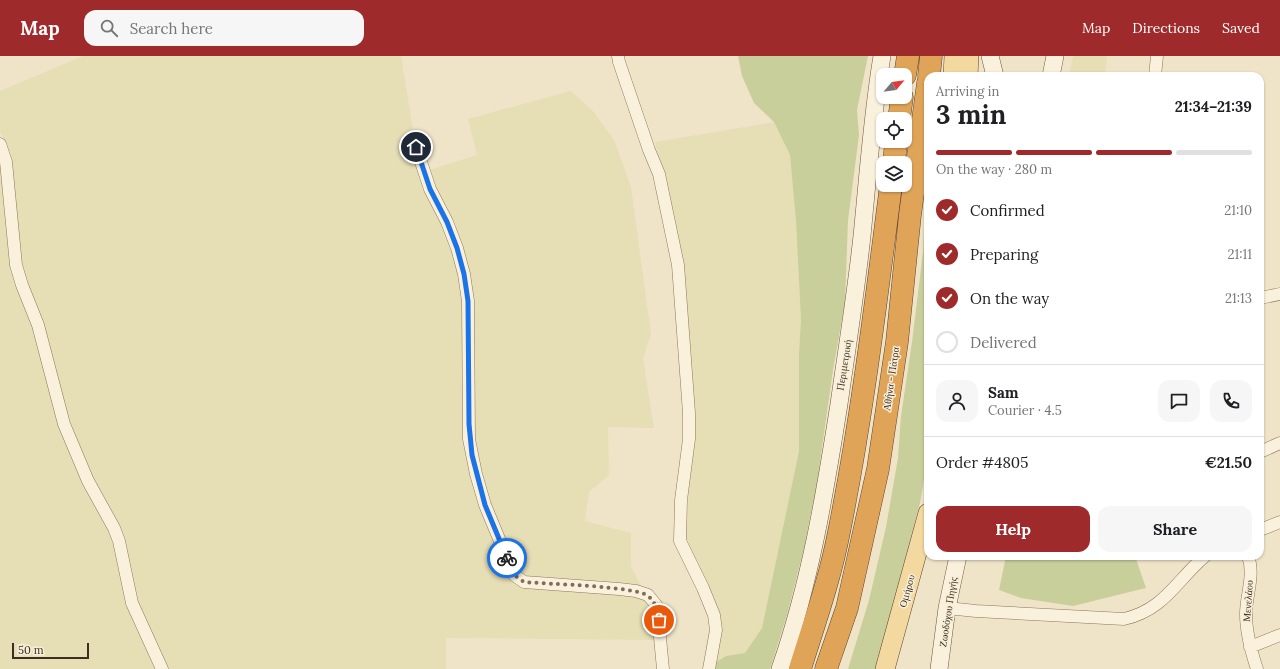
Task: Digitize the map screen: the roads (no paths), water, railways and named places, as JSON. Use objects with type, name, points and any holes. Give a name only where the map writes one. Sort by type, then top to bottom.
[{"type":"highway","points":[[906,68],[908,56]]},
{"type":"highway","points":[[929,72],[931,56]]},
{"type":"highway","name":"Αθήνα - Πάτρα","points":[[826,669],[847,608],[878,469],[897,342],[910,215],[924,112]]},
{"type":"highway","points":[[800,669],[821,602],[839,534],[872,333],[890,192]]},
{"type":"main road","points":[[953,72],[954,56]]},
{"type":"main road","points":[[968,72],[969,56]]},
{"type":"main road","name":"Ομήρου","points":[[885,669],[924,528]]},
{"type":"street","points":[[618,56],[649,150],[659,174],[678,265],[689,413],[689,439],[681,500],[680,541],[703,588],[714,615],[716,630],[709,669]]},
{"type":"street","name":"Περιμετρική","points":[[780,669],[795,621],[817,533],[830,460],[854,300],[873,114],[882,56]]},
{"type":"street","points":[[990,56],[994,72]]},
{"type":"street","points":[[1052,72],[1055,56]]},
{"type":"street","points":[[1155,72],[1157,56]]},
{"type":"street","points":[[0,144],[7,164],[16,265],[22,285],[38,325],[64,424],[81,468],[114,528],[119,541],[132,604],[162,669]]},
{"type":"street","points":[[416,147],[430,189],[447,222],[457,248],[464,274],[468,301],[469,424],[472,455],[485,505],[514,575],[524,582],[619,589],[636,591],[648,595],[656,606],[663,669]]},
{"type":"street","points":[[1264,297],[1280,294]]},
{"type":"street","points":[[1264,450],[1280,443]]},
{"type":"street","points":[[1264,528],[1280,522]]},
{"type":"street","name":"Ζωοδόχου Πηγής","points":[[939,669],[947,608],[957,560]]},
{"type":"street","points":[[947,608],[1116,619],[1131,617],[1144,613],[1163,600],[1201,560]]},
{"type":"street","name":"Μενελάου","points":[[1249,560],[1251,568],[1246,613],[1250,646],[1256,669]]},
{"type":"street","points":[[1250,646],[1280,635]]}]
